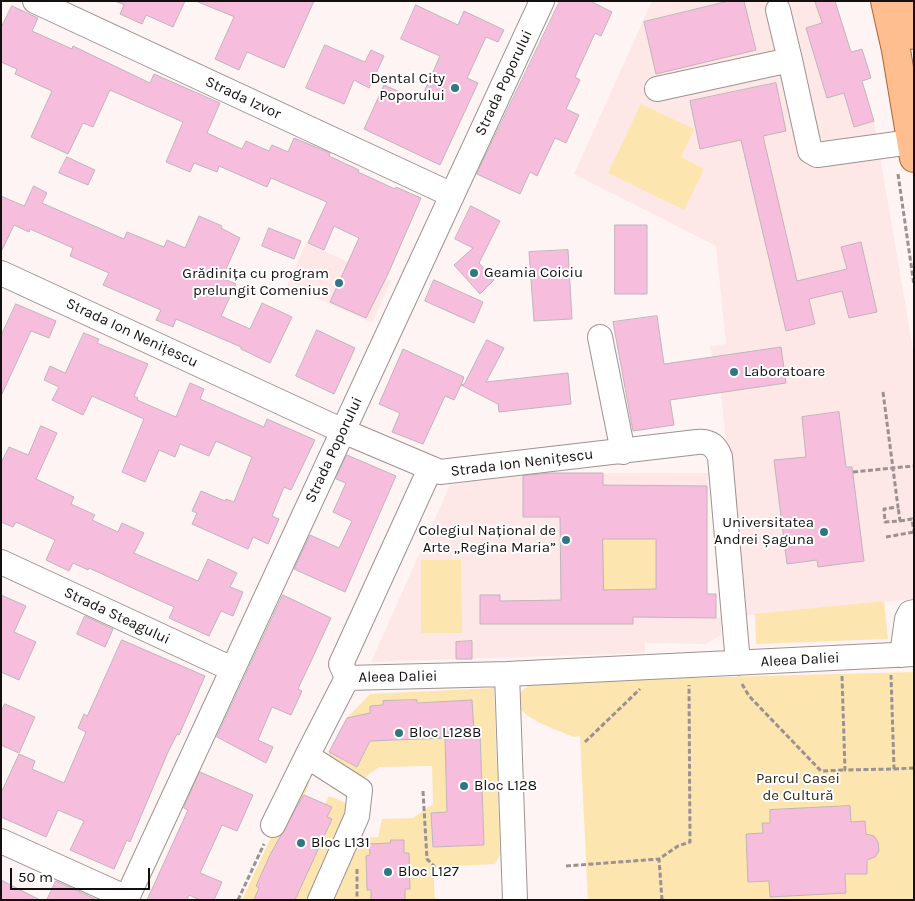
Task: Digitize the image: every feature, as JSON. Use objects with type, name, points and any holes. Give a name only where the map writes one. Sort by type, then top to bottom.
[{"type":"main road","points":[[885,1],[896,50],[910,155]]},
{"type":"main road","points":[[906,1],[914,35]]},
{"type":"street","name":"Strada Izvor","points":[[35,1],[452,195]]},
{"type":"street","name":"Strada Poporului","points":[[126,899],[542,1]]},
{"type":"street","points":[[778,10],[810,151],[817,155],[910,155]]},
{"type":"street","points":[[657,89],[790,60]]},
{"type":"street","name":"Strada Ion Nenițescu","points":[[1,273],[343,431],[430,469],[451,473],[704,442],[717,450],[720,457],[738,663]]},
{"type":"street","points":[[600,337],[623,452]]},
{"type":"street","points":[[347,678],[341,664],[430,469]]},
{"type":"street","name":"Strada Steagului","points":[[1,562],[232,669]]},
{"type":"street","points":[[908,654],[907,619],[910,612],[914,612]]},
{"type":"street","name":"Aleea Daliei","points":[[273,825],[347,678],[507,674],[908,654]]},
{"type":"street","points":[[507,674],[515,900]]},
{"type":"street","points":[[307,756],[360,790],[356,816],[320,900]]},
{"type":"street","points":[[1,841],[126,899]]},
{"type":"path","points":[[910,155],[914,285]]},
{"type":"path","points":[[883,392],[900,521]]},
{"type":"path","points":[[853,472],[914,466]]},
{"type":"path","points":[[886,537],[914,532],[912,519],[885,522],[884,509],[898,507]]},
{"type":"path","points":[[585,742],[646,684]]},
{"type":"path","points":[[891,687],[894,769]]},
{"type":"path","points":[[843,688],[845,770]]},
{"type":"path","points":[[566,866],[659,859],[678,846],[690,842],[689,696]]},
{"type":"path","points":[[749,696],[821,771],[914,768]]},
{"type":"path","points":[[423,791],[427,859],[438,869]]},
{"type":"path","points":[[238,900],[273,825]]},
{"type":"path","points":[[659,859],[662,900]]},
{"type":"shaded area","points":[[652,1],[821,1],[816,3],[822,23],[806,29],[827,98],[844,93],[855,127],[874,121],[914,355],[914,599],[743,616],[721,392],[710,346],[726,344],[716,246],[574,174]]},
{"type":"shaded area","name":"Grădinița cu program prelungit Comenius","points":[[306,243],[391,281],[372,323],[287,285]]},
{"type":"shaded area","name":"Colegiul Național de Arte „Regina Maria”","points":[[523,473],[708,473],[707,594],[716,594],[716,617],[721,618],[721,635],[706,644],[645,643],[645,653],[371,662],[450,485]]},
{"type":"green space","points":[[641,104],[694,129],[681,157],[704,169],[684,210],[608,173]]},
{"type":"green space","points":[[603,539],[656,539],[656,571],[669,589],[604,590]]},
{"type":"green space","points":[[421,560],[461,560],[462,633],[421,633]]},
{"type":"green space","points":[[884,601],[888,639],[756,644],[755,614]]},
{"type":"green space","name":"Parcul Casei de Cultură","points":[[914,672],[914,900],[588,900],[580,736],[574,737],[540,723],[521,709],[518,701],[521,692],[534,682]]},
{"type":"green space","points":[[494,688],[500,855],[495,864],[433,867],[435,900],[333,900],[352,852],[360,838],[378,837],[382,819],[413,818],[433,804],[432,766],[379,767],[360,781],[326,757],[329,752],[357,767],[373,737],[384,736],[384,741],[419,739],[445,734],[447,812],[431,813],[433,847],[484,845],[480,733],[474,732],[472,700],[417,703],[416,700],[383,701],[383,705],[370,706],[370,713],[347,718],[370,694]]},
{"type":"green space","points":[[299,777],[310,782],[300,805],[295,803],[281,833],[284,836],[270,855],[256,886],[259,888],[255,898],[258,900],[242,900]]},
{"type":"green space","points":[[329,796],[351,805],[307,900],[295,900],[309,871],[303,868],[317,852],[332,820],[327,817],[331,807],[325,804]]},
{"type":"building","points":[[115,1],[185,1],[173,27],[146,15],[142,24],[120,14],[124,5]]},
{"type":"building","points":[[196,1],[314,1],[284,68],[247,52],[239,70],[215,59],[234,17]]},
{"type":"building","points":[[560,1],[590,1],[612,12],[601,36],[595,33],[575,77],[580,80],[566,109],[579,115],[566,143],[555,138],[537,176],[530,172],[520,194],[477,174]]},
{"type":"building","points":[[729,1],[744,1],[756,50],[656,74],[644,22]]},
{"type":"building","points":[[815,1],[835,1],[851,52],[862,49],[871,78],[862,81],[874,121],[854,127],[844,93],[827,98],[806,28],[822,23]]},
{"type":"building","points":[[416,5],[458,25],[464,11],[504,30],[498,42],[486,37],[467,78],[478,83],[440,165],[364,129],[384,85],[420,101],[440,56],[401,39]]},
{"type":"building","points":[[12,6],[38,18],[32,31],[72,49],[73,46],[150,83],[154,74],[220,103],[207,133],[242,149],[246,141],[269,151],[272,145],[288,152],[294,138],[330,153],[329,156],[359,170],[358,172],[395,189],[396,187],[421,198],[388,274],[366,318],[330,302],[359,238],[334,226],[324,250],[308,243],[327,202],[271,178],[267,187],[219,166],[217,172],[194,163],[190,172],[166,162],[183,122],[110,90],[93,127],[83,123],[68,154],[31,137],[52,91],[15,74],[17,69],[1,62],[1,28]]},
{"type":"building","points":[[325,45],[365,62],[371,50],[384,56],[369,88],[354,80],[344,104],[306,88]]},
{"type":"building","points":[[776,83],[786,131],[763,136],[797,281],[847,269],[841,247],[861,242],[877,312],[849,318],[842,291],[809,299],[815,324],[786,331],[741,140],[700,149],[690,101]]},
{"type":"building","points":[[67,157],[95,170],[88,185],[59,173]]},
{"type":"building","points":[[34,186],[47,193],[42,203],[124,239],[127,232],[164,247],[167,240],[185,248],[199,216],[222,226],[221,228],[240,238],[222,278],[236,284],[221,316],[250,329],[262,303],[292,317],[270,363],[241,349],[241,347],[176,319],[173,327],[156,320],[161,310],[103,285],[109,273],[70,256],[73,248],[30,229],[29,232],[14,225],[1,252],[1,196],[24,206]]},
{"type":"building","points":[[471,206],[500,221],[479,263],[494,280],[480,294],[454,265],[473,248],[455,239]]},
{"type":"building","points":[[615,225],[647,225],[647,294],[615,294]]},
{"type":"building","points":[[269,228],[301,241],[294,259],[262,246]]},
{"type":"building","points":[[568,250],[572,319],[534,321],[529,252]]},
{"type":"building","points":[[434,280],[483,302],[474,323],[425,301]]},
{"type":"building","points":[[16,304],[56,321],[49,338],[31,331],[1,396],[1,336]]},
{"type":"building","points":[[657,316],[664,364],[781,347],[786,383],[670,400],[674,425],[633,431],[613,322]]},
{"type":"building","points":[[317,330],[355,348],[334,394],[296,376]]},
{"type":"building","points":[[84,333],[99,339],[97,343],[148,364],[134,396],[138,398],[137,400],[176,417],[190,383],[204,389],[200,399],[264,427],[267,419],[315,440],[291,490],[284,487],[272,516],[279,519],[268,544],[253,537],[248,549],[192,524],[197,513],[192,511],[201,491],[225,501],[226,499],[234,502],[252,457],[216,441],[209,456],[180,444],[175,457],[159,450],[145,482],[122,472],[144,419],[92,396],[83,415],[52,400],[59,387],[44,380],[50,366],[65,373]]},
{"type":"building","points":[[487,340],[504,348],[486,382],[568,373],[571,404],[499,412],[498,404],[461,385],[464,384]]},
{"type":"building","points":[[403,349],[464,377],[454,400],[445,396],[423,444],[392,432],[400,413],[379,404]]},
{"type":"building","points":[[839,412],[846,467],[852,467],[864,561],[818,567],[817,560],[787,564],[774,460],[806,457],[802,417]]},
{"type":"building","points":[[41,426],[57,433],[36,479],[74,497],[71,504],[95,515],[92,520],[118,532],[122,523],[144,533],[134,553],[198,581],[208,559],[237,573],[230,587],[243,592],[233,616],[221,611],[209,636],[169,618],[174,607],[89,568],[88,570],[73,563],[69,571],[46,560],[55,540],[16,522],[13,527],[1,522],[1,463],[9,447],[28,455]]},
{"type":"building","points":[[347,455],[396,476],[345,592],[294,569],[310,535],[339,548],[352,521],[333,512],[346,483],[336,479]]},
{"type":"building","points":[[552,473],[603,473],[603,485],[707,486],[707,594],[716,594],[716,618],[633,617],[633,624],[480,624],[480,595],[500,595],[500,601],[561,600],[560,517],[523,517],[523,476]],"holes":[[[603,539],[656,539],[656,589],[604,590]]]},
{"type":"building","points":[[1,595],[26,606],[14,632],[36,642],[19,680],[1,672]]},
{"type":"building","points":[[283,595],[331,618],[298,689],[302,691],[291,715],[272,707],[258,740],[273,747],[266,763],[217,737]]},
{"type":"building","points":[[85,616],[113,629],[105,647],[77,634]]},
{"type":"building","points":[[122,640],[205,676],[179,735],[177,734],[168,752],[130,842],[127,840],[114,869],[70,850],[84,821],[58,810],[46,837],[1,817],[1,793],[19,754],[35,761],[32,769],[64,783],[86,732],[78,728],[84,714],[87,716]]},
{"type":"building","points":[[472,641],[472,659],[456,659],[456,642]]},
{"type":"building","points":[[417,700],[417,703],[472,700],[474,732],[480,732],[484,845],[433,847],[431,813],[447,812],[445,738],[370,741],[357,767],[329,752],[347,718],[370,713],[370,706],[383,705],[383,701]]},
{"type":"building","points":[[5,704],[35,717],[19,753],[1,745],[1,712]]},
{"type":"building","points":[[200,772],[253,795],[237,831],[222,825],[200,873],[222,882],[214,900],[200,900],[189,895],[187,900],[147,900],[188,810],[184,808]]},
{"type":"building","name":"Bloc L131","points":[[304,795],[332,807],[327,817],[332,819],[295,900],[254,900],[259,888],[256,886],[270,855]]},
{"type":"building","points":[[850,806],[851,822],[865,821],[866,834],[874,836],[878,842],[879,851],[875,857],[867,860],[867,874],[845,874],[846,893],[770,897],[769,881],[748,882],[746,834],[763,833],[762,823],[770,823],[770,810]]},
{"type":"building","name":"Bloc L127","points":[[391,840],[404,840],[404,853],[409,853],[410,889],[405,889],[405,900],[371,900],[371,890],[367,890],[366,856],[370,855],[369,844],[390,843]]},
{"type":"building","points":[[1,880],[40,900],[1,900]]},
{"type":"building","points":[[56,881],[80,892],[97,900],[47,900]]},
{"type":"place","name":"Dental City Poporului","points":[[455,88]]},
{"type":"place","name":"Geamia Coiciu","points":[[474,273]]},
{"type":"place","name":"Grădinița cu program prelungit Comenius","points":[[339,283]]},
{"type":"place","name":"Laboratoare","points":[[734,372]]},
{"type":"place","name":"Universitatea Andrei Șaguna","points":[[824,532]]},
{"type":"place","name":"Colegiul Național de Arte „Regina Maria”","points":[[566,540]]},
{"type":"place","name":"Bloc L128B","points":[[399,733]]},
{"type":"place","name":"Bloc L128","points":[[464,786]]},
{"type":"place","name":"Bloc L131","points":[[301,843]]},
{"type":"place","name":"Bloc L127","points":[[388,872]]}]
